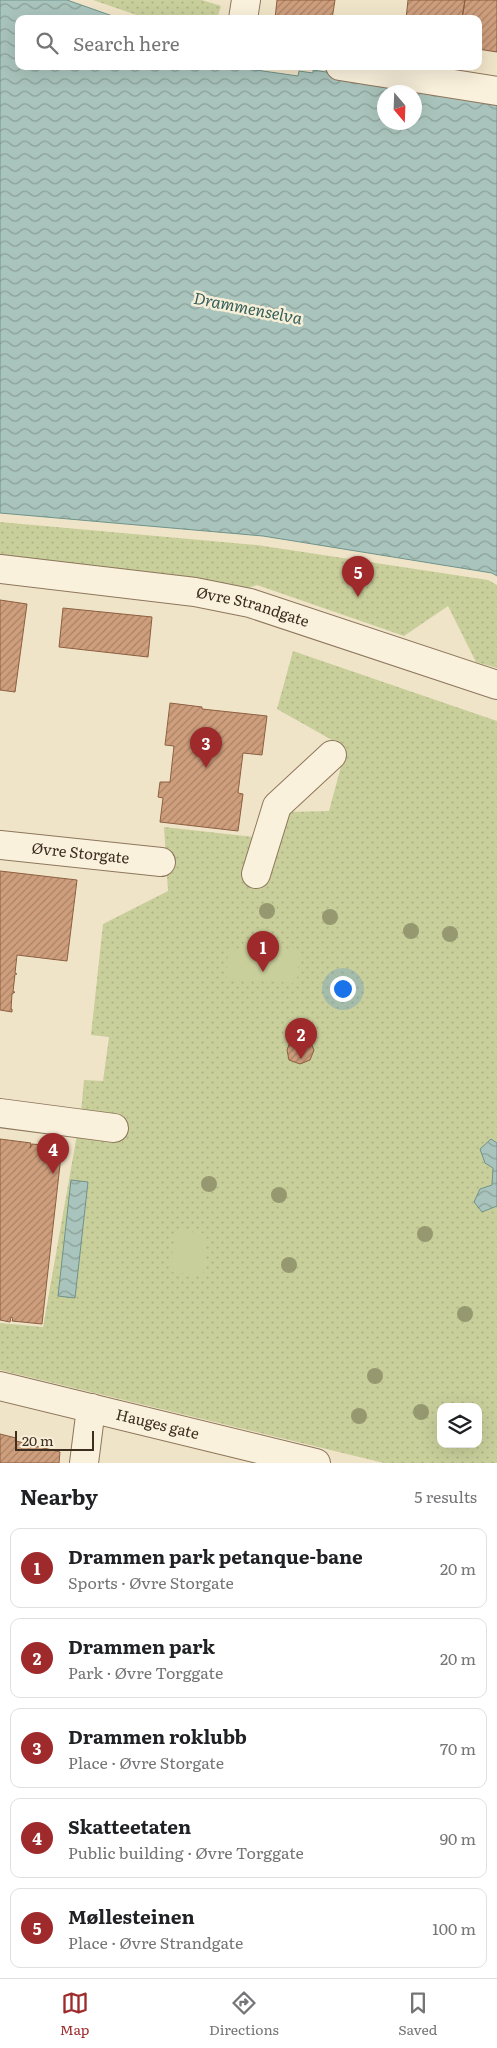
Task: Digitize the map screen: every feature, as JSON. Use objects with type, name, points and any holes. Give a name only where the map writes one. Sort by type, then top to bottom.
[{"type":"street","points":[[244,15],[246,0]]},
{"type":"street","points":[[365,70],[497,91]]},
{"type":"street","name":"Øvre Strandgate","points":[[0,569],[195,592],[250,603],[497,685]]},
{"type":"street","points":[[256,874],[278,806],[332,756]]},
{"type":"street","name":"Øvre Storgate","points":[[0,845],[161,862]]},
{"type":"street","points":[[0,1113],[114,1128]]},
{"type":"street","name":"Hauges gate","points":[[0,1386],[316,1463]]},
{"type":"street","points":[[84,1463],[91,1408]]},
{"type":"green space","points":[[93,0],[202,0],[221,6],[218,15],[136,15]]},
{"type":"green space","points":[[0,522],[257,545],[488,580],[497,585],[497,668],[476,662],[448,606],[404,636],[257,585],[242,590],[0,559]]},
{"type":"green space","points":[[293,651],[497,721],[497,1463],[384,1463],[0,1370],[0,1323],[43,1327],[81,1112],[84,1080],[103,1081],[109,1037],[91,1035],[103,924],[168,891],[164,827],[280,840],[286,812],[329,811],[346,748],[277,709]]},
{"type":"green space","points":[[228,948],[299,951],[297,983],[227,979]]},
{"type":"green space","points":[[175,1230],[207,1234],[203,1275],[170,1272]]},
{"type":"water","name":"Drammenselva","points":[[0,0],[67,0],[110,15],[15,15],[15,70],[256,70],[298,76],[299,71],[313,73],[313,70],[412,85],[377,85],[377,130],[422,130],[422,87],[497,98],[497,576],[492,573],[263,536],[0,513]]},
{"type":"water","points":[[491,1139],[497,1143],[497,1206],[482,1212],[474,1202],[480,1189],[492,1185],[493,1168],[485,1163],[480,1149]]},
{"type":"water","points":[[71,1180],[88,1182],[75,1298],[58,1296]]},
{"type":"building","points":[[277,0],[335,0],[333,15],[275,15]]},
{"type":"building","points":[[408,0],[465,0],[463,15],[406,15]]},
{"type":"building","points":[[465,0],[497,0],[497,52],[482,50],[482,15],[463,15]]},
{"type":"building","points":[[0,600],[27,604],[15,692],[0,690]]},
{"type":"building","points":[[63,608],[152,617],[148,657],[59,647]]},
{"type":"building","points":[[170,703],[202,707],[202,709],[267,716],[262,755],[243,753],[238,793],[243,794],[238,831],[160,822],[163,798],[158,797],[160,782],[170,782],[174,746],[165,745]]},
{"type":"building","points":[[0,871],[77,880],[67,961],[17,955],[15,973],[17,974],[15,974],[13,992],[15,992],[12,994],[12,1012],[0,1010]]},
{"type":"building","points":[[300,1037],[310,1041],[314,1050],[310,1060],[300,1064],[289,1060],[287,1050],[290,1042]]},
{"type":"building","points":[[0,1139],[31,1143],[30,1148],[32,1144],[62,1147],[42,1324],[12,1321],[13,1318],[11,1317],[10,1322],[0,1320]]},
{"type":"building","points":[[0,1434],[16,1438],[16,1441],[60,1452],[59,1463],[0,1463]]},
{"type":"place","name":"Møllesteinen","points":[[358,597]]},
{"type":"place","name":"Drammen roklubb","points":[[206,768]]},
{"type":"place","name":"Drammen park petanque-bane","points":[[263,972]]},
{"type":"place","name":"Drammen park","points":[[301,1059]]},
{"type":"place","name":"Skatteetaten","points":[[53,1174]]}]
